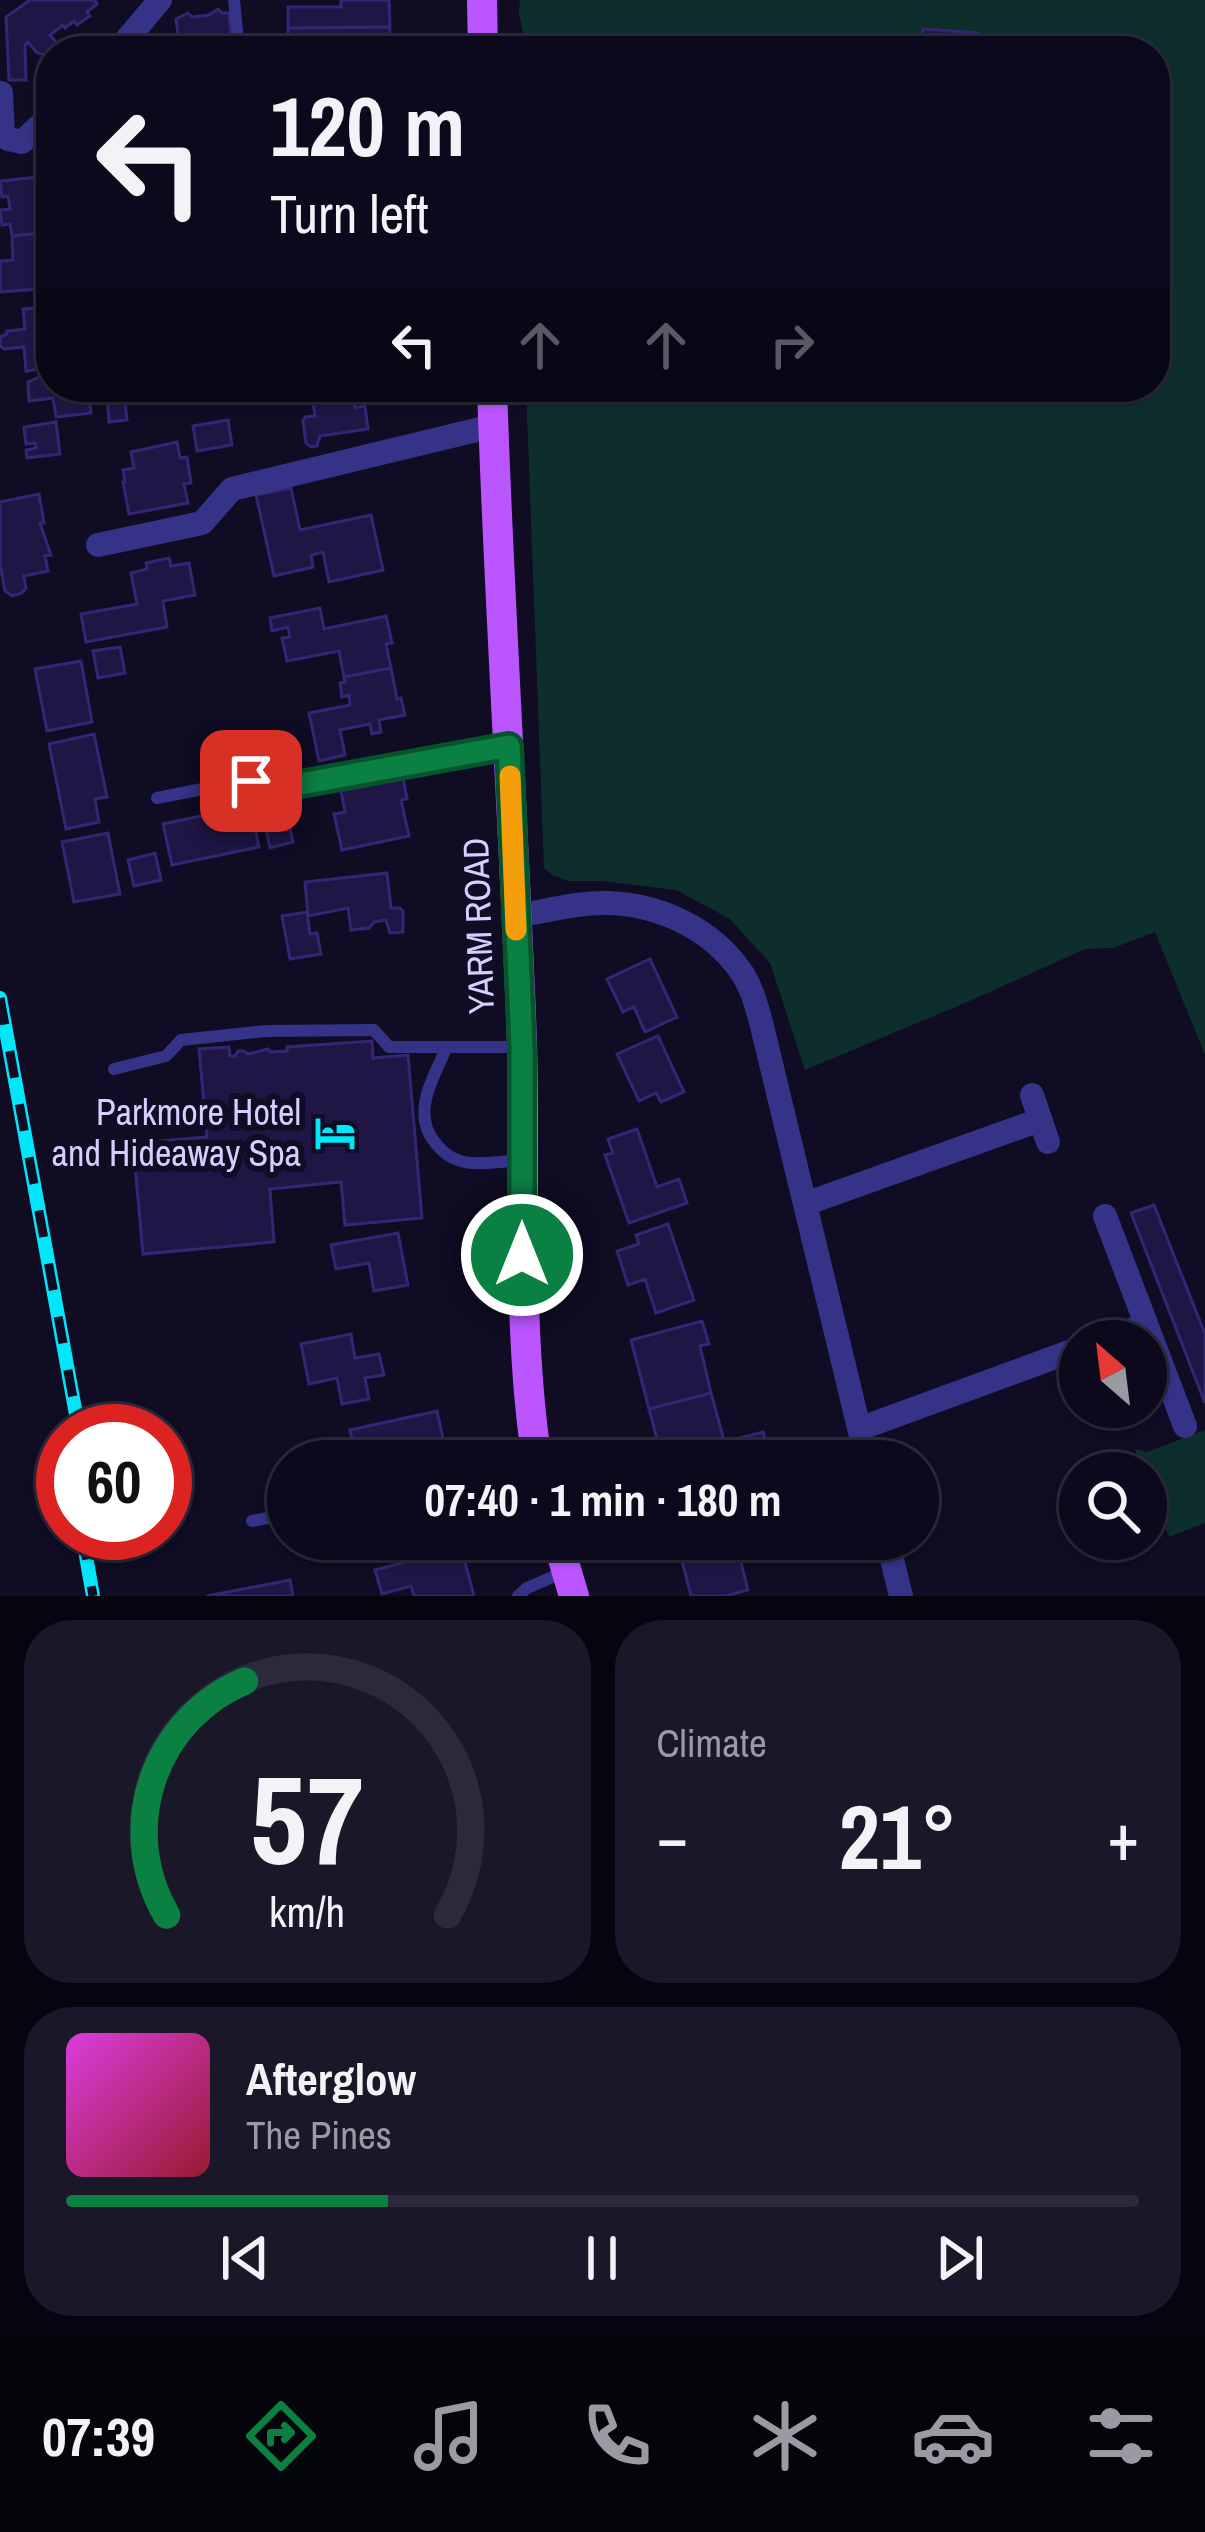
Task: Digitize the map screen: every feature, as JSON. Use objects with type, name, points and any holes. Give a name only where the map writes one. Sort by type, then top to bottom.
[{"type":"main road","points":[[482,0],[483,36]]},
{"type":"main road","name":"YARM ROAD","points":[[493,402],[522,1047],[522,1255],[530,1440]]},
{"type":"street","points":[[130,36],[160,0]]},
{"type":"street","points":[[1,93],[8,139],[22,142],[36,129]]},
{"type":"street","points":[[98,544],[202,523],[232,489],[494,426]]},
{"type":"street","points":[[516,916],[607,903],[649,909],[686,922],[739,969],[753,996],[862,1440]]},
{"type":"street","points":[[805,1204],[1040,1119]]},
{"type":"street","points":[[1105,1216],[1144,1320]]},
{"type":"street","points":[[859,1429],[1059,1356]]},
{"type":"street","points":[[1167,1380],[1185,1426]]},
{"type":"street","points":[[892,1560],[901,1596]]},
{"type":"lane","points":[[234,0],[238,36]]},
{"type":"lane","points":[[157,798],[248,780],[301,784],[509,746]]},
{"type":"lane","points":[[114,1069],[166,1056],[181,1040],[266,1031],[374,1030],[388,1047],[522,1047]]},
{"type":"lane","points":[[447,1047],[424,1103],[431,1139],[454,1160],[522,1160]]},
{"type":"lane","points":[[252,1521],[267,1518]]},
{"type":"lane","points":[[518,1596],[527,1588],[570,1584]]},
{"type":"green space","points":[[520,0],[1205,0],[1205,1055],[1155,932],[1113,948],[1085,949],[805,1070],[770,963],[730,919],[676,890],[568,881],[544,868],[527,402],[1170,402],[1170,36],[524,36]]},
{"type":"green space","points":[[1205,1430],[1205,1523],[1169,1537],[1167,1452],[1147,1452]]},
{"type":"building","points":[[30,0],[95,0],[97,4],[77,25],[74,21],[51,36],[36,36],[36,52],[28,42],[25,45],[26,80],[9,80],[6,17]]},
{"type":"building","points":[[341,0],[389,0],[390,27],[288,28],[288,7],[341,7]]},
{"type":"building","points":[[218,9],[229,13],[231,36],[178,36],[176,19],[188,13],[192,17]]},
{"type":"building","points":[[390,27],[390,36],[288,36],[288,28]]},
{"type":"building","points":[[923,29],[978,33],[978,36],[922,36]]},
{"type":"building","points":[[36,177],[36,234],[12,236],[10,224],[2,225],[0,210],[10,209],[0,181]]},
{"type":"building","points":[[36,234],[36,289],[0,292],[0,261],[13,260],[12,236]]},
{"type":"building","points":[[36,308],[36,370],[26,371],[24,347],[0,346],[0,337],[7,331],[25,329],[23,309]]},
{"type":"building","points":[[36,378],[36,400],[29,401],[28,382]]},
{"type":"building","points":[[54,402],[90,402],[91,413],[56,417]]},
{"type":"building","points":[[108,402],[125,402],[127,420],[109,422]]},
{"type":"building","points":[[313,402],[354,402],[355,408],[365,406],[368,429],[320,436],[317,446],[311,447],[306,443],[303,421],[315,416]]},
{"type":"building","points":[[228,420],[232,445],[197,451],[193,426]]},
{"type":"building","points":[[56,422],[60,454],[27,458],[26,450],[36,448],[35,443],[26,444],[24,427]]},
{"type":"building","points":[[177,442],[180,458],[187,457],[188,503],[129,514],[123,470],[134,468],[131,452]]},
{"type":"building","points":[[291,488],[300,530],[371,515],[383,570],[329,582],[323,552],[311,555],[313,567],[274,576],[256,495]]},
{"type":"building","points":[[39,494],[44,523],[40,523],[51,555],[45,556],[48,571],[24,576],[26,588],[12,596],[5,591],[0,564],[0,502]]},
{"type":"building","points":[[169,558],[171,566],[189,563],[195,595],[163,601],[167,627],[86,642],[81,614],[137,604],[131,573],[147,569],[146,563]]},
{"type":"building","points":[[320,608],[324,629],[386,616],[391,668],[344,677],[339,651],[287,661],[282,638],[290,637],[288,627],[272,631],[270,618]]},
{"type":"building","points":[[120,647],[125,673],[98,678],[93,651]]},
{"type":"building","points":[[81,661],[92,722],[47,731],[35,669]]},
{"type":"building","points":[[391,668],[405,715],[379,720],[381,732],[372,734],[370,724],[340,730],[345,755],[319,761],[309,713],[350,705],[349,695],[342,697],[344,677]]},
{"type":"building","points":[[94,734],[107,797],[95,799],[99,822],[66,829],[49,744]]},
{"type":"building","points":[[403,778],[407,799],[401,800],[409,836],[342,850],[334,814],[345,812],[341,791]]},
{"type":"building","points":[[224,811],[226,820],[252,814],[259,847],[172,865],[163,824]]},
{"type":"building","points":[[287,815],[293,842],[270,848],[264,820]]},
{"type":"building","points":[[108,833],[120,894],[74,902],[62,842]]},
{"type":"building","points":[[155,853],[161,880],[134,886],[128,860]]},
{"type":"building","points":[[387,873],[391,908],[403,911],[403,932],[390,933],[386,920],[351,930],[348,908],[308,916],[305,882]]},
{"type":"building","points":[[307,912],[310,934],[317,933],[321,954],[290,959],[282,916]]},
{"type":"building","points":[[650,959],[677,1017],[645,1032],[634,1007],[623,1012],[607,979]]},
{"type":"building","points":[[658,1036],[684,1092],[661,1102],[656,1093],[639,1101],[617,1054]]},
{"type":"building","points":[[372,1041],[373,1058],[408,1055],[422,1218],[345,1225],[341,1182],[270,1189],[274,1242],[143,1254],[133,1143],[207,1137],[199,1049],[229,1047],[230,1056],[235,1056],[238,1051],[248,1054]]},
{"type":"building","points":[[637,1129],[657,1187],[679,1179],[687,1203],[629,1223],[605,1155],[613,1153],[608,1139]]},
{"type":"building","points":[[1154,1205],[1205,1334],[1205,1403],[1131,1213]]},
{"type":"building","points":[[668,1224],[694,1300],[656,1313],[645,1279],[628,1285],[617,1251],[639,1244],[636,1235]]},
{"type":"building","points":[[398,1233],[408,1285],[374,1291],[369,1263],[336,1269],[331,1245]]},
{"type":"building","points":[[702,1321],[709,1344],[700,1346],[711,1393],[649,1409],[631,1340]]},
{"type":"building","points":[[351,1334],[355,1358],[379,1354],[384,1375],[365,1378],[369,1399],[342,1404],[337,1378],[309,1384],[301,1344]]},
{"type":"building","points":[[711,1393],[724,1440],[657,1440],[649,1409]]},
{"type":"building","points":[[437,1411],[443,1440],[352,1440],[350,1430]]},
{"type":"building","points":[[763,1432],[765,1440],[732,1440]]},
{"type":"building","points":[[412,1560],[464,1560],[474,1596],[414,1596],[411,1586],[382,1594],[375,1570]]},
{"type":"building","points":[[740,1560],[748,1590],[691,1596],[682,1561]]},
{"type":"building","points":[[290,1580],[293,1596],[207,1596]]},
{"type":"railway","points":[[0,998],[74,1404]]},
{"type":"railway","points":[[87,1560],[93,1596]]},
{"type":"slow traffic","points":[[510,776],[516,930]]},
{"type":"place","name":"Parkmore Hotel and Hideaway Spa","points":[[335,1133]]},
{"type":"route","points":[[251,781],[301,784],[509,746],[522,1047],[522,1255]]}]
